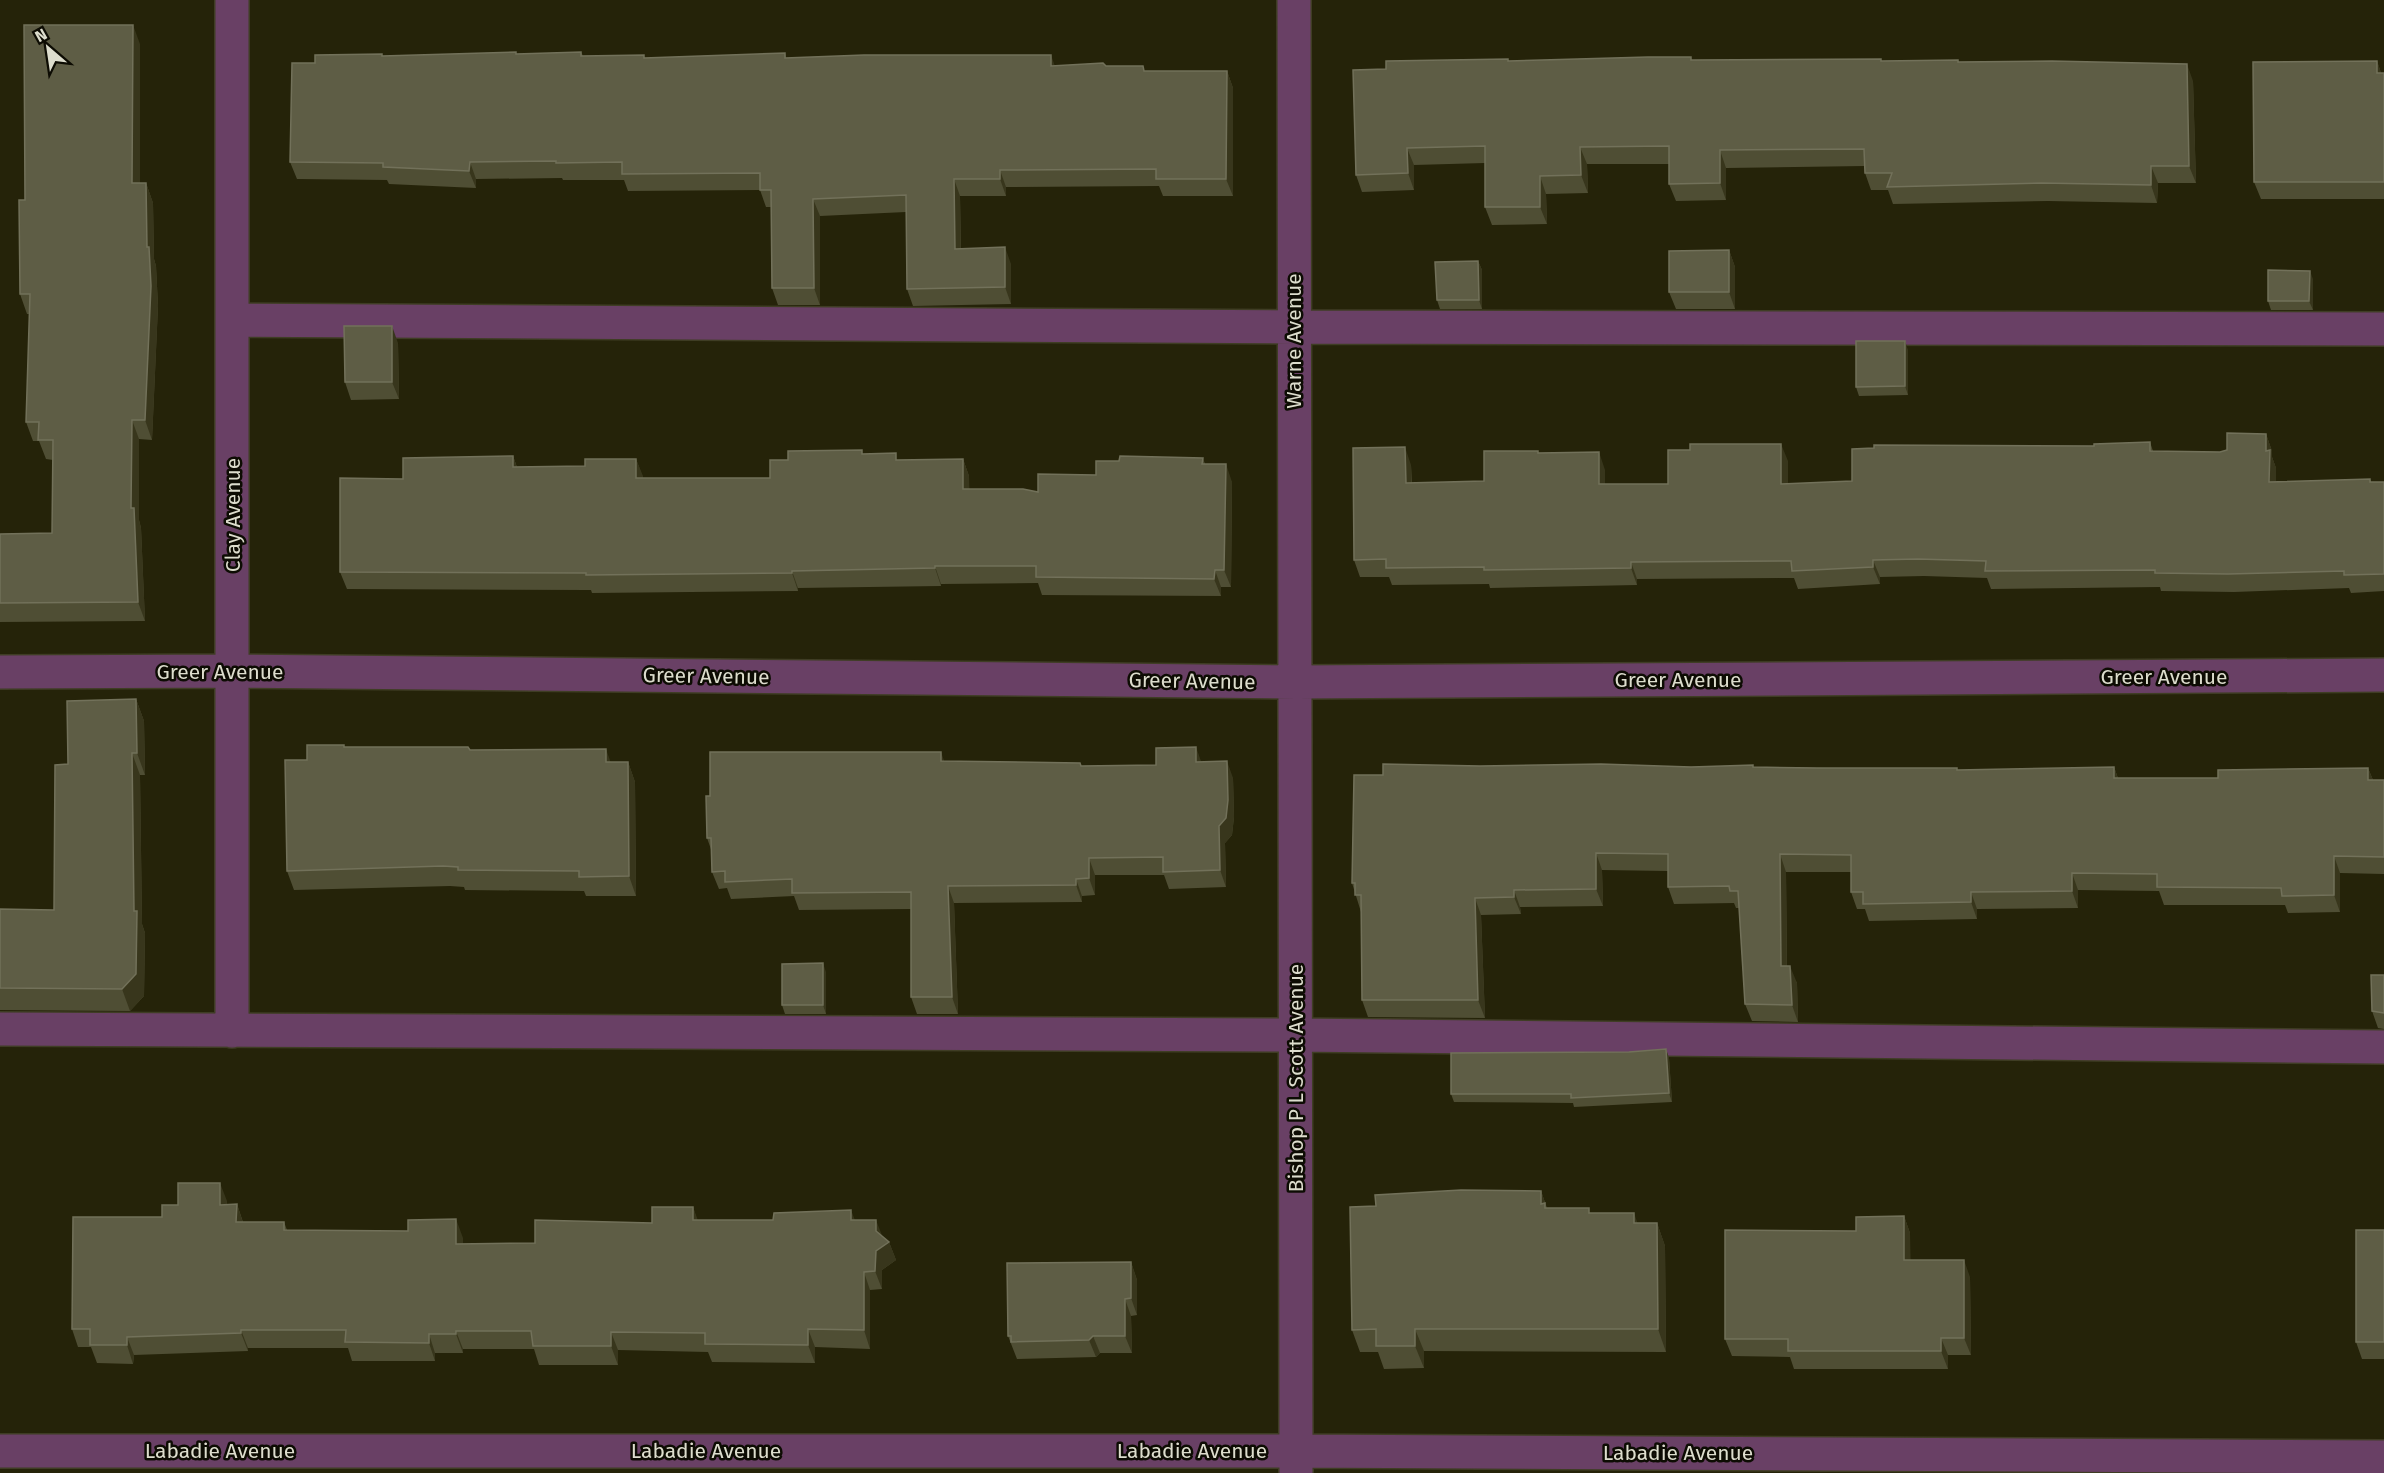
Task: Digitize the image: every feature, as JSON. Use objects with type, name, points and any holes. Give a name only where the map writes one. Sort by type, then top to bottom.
[{"type":"street","name":"Clay Avenue","points":[[232,0],[234,671],[232,1031]]},
{"type":"street","name":"Warne Avenue","points":[[1294,0],[1297,682]]},
{"type":"street","points":[[233,320],[1294,327],[2384,329]]},
{"type":"street","name":"Greer Avenue","points":[[0,672],[234,671],[1297,682],[2384,675]]},
{"type":"street","name":"Bishop P L Scott Avenue","points":[[1297,682],[1295,1035],[1297,1462]]},
{"type":"street","points":[[0,1029],[1295,1035],[2384,1047]]},
{"type":"street","name":"Labadie Avenue","points":[[0,1451],[1297,1462],[2384,1457]]},
{"type":"building","points":[[24,25],[133,25],[132,183],[146,183],[147,247],[149,247],[151,286],[145,420],[132,420],[131,508],[134,508],[138,602],[0,603],[0,534],[52,533],[53,440],[38,440],[39,422],[26,422],[30,294],[20,294],[19,200],[25,200]]},
{"type":"building","points":[[516,52],[516,54],[581,52],[581,56],[644,55],[644,58],[785,53],[785,58],[864,55],[1051,55],[1051,66],[1103,63],[1106,66],[1143,66],[1144,71],[1227,71],[1226,179],[1156,179],[1156,169],[1000,170],[1000,179],[954,179],[955,249],[1005,247],[1005,287],[907,289],[906,195],[813,199],[814,288],[772,288],[771,190],[760,190],[760,173],[622,174],[622,162],[470,162],[469,171],[383,167],[383,163],[290,162],[292,63],[315,63],[315,55],[382,54],[382,56]]},
{"type":"building","points":[[1691,57],[1691,60],[1881,59],[1881,61],[2187,64],[2189,166],[2151,166],[2151,185],[2041,183],[1887,187],[1892,173],[1865,173],[1864,149],[1720,150],[1720,183],[1669,184],[1669,146],[1580,147],[1581,175],[1540,176],[1540,207],[1485,207],[1485,146],[1407,148],[1408,173],[1356,175],[1353,70],[1386,69],[1386,61],[1508,59],[1508,61]]},
{"type":"building","points":[[2377,61],[2377,73],[2384,73],[2384,182],[2254,182],[2253,62]]},
{"type":"building","points":[[1729,250],[1729,292],[1669,292],[1669,251]]},
{"type":"building","points":[[1478,261],[1479,300],[1437,300],[1435,262]]},
{"type":"building","points":[[2268,270],[2310,271],[2309,301],[2268,301]]},
{"type":"building","points":[[344,326],[392,326],[392,382],[345,382]]},
{"type":"building","points":[[1856,341],[1905,341],[1905,386],[1856,387]]},
{"type":"building","points":[[2227,433],[2266,434],[2266,451],[2270,450],[2269,482],[2370,479],[2370,482],[2384,482],[2384,574],[2344,575],[2344,571],[2228,574],[2155,573],[2155,570],[1985,571],[1986,561],[1918,559],[1873,560],[1873,567],[1792,571],[1791,561],[1631,562],[1631,568],[1484,570],[1484,567],[1386,568],[1386,559],[1354,560],[1353,448],[1405,447],[1406,483],[1484,481],[1484,451],[1538,451],[1538,453],[1599,452],[1599,484],[1668,484],[1668,450],[1690,450],[1690,444],[1781,444],[1781,484],[1852,481],[1852,449],[1874,448],[1874,445],[2094,446],[2094,444],[2150,442],[2150,451],[2220,452],[2227,450]]},
{"type":"building","points":[[862,450],[862,454],[896,453],[896,460],[963,459],[963,489],[1023,489],[1038,492],[1038,474],[1096,475],[1096,461],[1119,461],[1120,456],[1203,458],[1202,464],[1226,464],[1224,570],[1215,570],[1214,579],[1036,577],[1036,566],[935,566],[935,568],[792,571],[792,573],[586,575],[586,573],[340,572],[340,478],[403,479],[403,458],[513,456],[513,467],[585,466],[585,459],[636,459],[636,478],[770,478],[770,460],[788,460],[788,451]]},
{"type":"building","points":[[136,699],[137,753],[132,753],[134,911],[137,911],[136,974],[122,989],[0,988],[0,909],[54,910],[55,765],[68,764],[67,701]]},
{"type":"building","points":[[307,745],[468,747],[470,750],[606,749],[606,762],[628,762],[629,876],[579,877],[579,871],[458,870],[458,867],[443,866],[287,871],[285,760],[307,760]]},
{"type":"building","points":[[1196,747],[1196,762],[1227,761],[1226,818],[1219,826],[1220,870],[1163,872],[1163,857],[1089,858],[1089,878],[1076,879],[1076,885],[948,886],[952,997],[911,997],[911,892],[792,893],[792,879],[725,882],[725,871],[712,872],[711,838],[707,838],[706,796],[710,796],[710,752],[941,752],[941,761],[1080,763],[1081,766],[1156,765],[1156,748]]},
{"type":"building","points":[[1383,764],[1480,766],[1601,764],[1691,767],[1753,765],[1753,767],[1817,768],[1957,768],[1957,770],[2114,767],[2114,778],[2218,778],[2218,770],[2368,768],[2368,780],[2384,780],[2384,857],[2334,856],[2334,895],[2282,896],[2281,888],[2157,887],[2157,874],[2072,873],[2072,891],[1971,892],[1971,902],[1863,904],[1863,892],[1851,892],[1851,855],[1780,854],[1781,966],[1790,966],[1792,1005],[1745,1004],[1738,891],[1730,891],[1729,886],[1668,887],[1668,854],[1596,853],[1596,889],[1514,890],[1514,897],[1475,898],[1478,1000],[1362,1000],[1361,895],[1355,895],[1355,883],[1352,883],[1354,775],[1383,775]]},
{"type":"building","points":[[823,963],[823,1005],[782,1005],[782,964]]},
{"type":"building","points":[[2371,975],[2384,975],[2384,1013],[2372,1011]]},
{"type":"building","points":[[1666,1049],[1669,1093],[1571,1098],[1571,1094],[1451,1094],[1451,1053],[1629,1052]]},
{"type":"building","points":[[178,1183],[220,1183],[220,1205],[237,1204],[236,1222],[284,1222],[284,1230],[408,1231],[408,1220],[456,1219],[456,1244],[535,1243],[535,1220],[652,1223],[652,1207],[693,1207],[693,1220],[773,1220],[774,1213],[851,1210],[851,1220],[876,1220],[876,1231],[889,1242],[876,1251],[875,1271],[864,1272],[864,1330],[808,1329],[808,1345],[705,1344],[705,1333],[611,1332],[611,1346],[533,1346],[531,1331],[456,1331],[456,1334],[429,1334],[429,1343],[345,1342],[346,1330],[241,1330],[241,1333],[127,1337],[127,1345],[90,1345],[90,1329],[72,1329],[73,1217],[162,1217],[162,1205],[178,1205]]},
{"type":"building","points":[[1461,1190],[1541,1191],[1541,1204],[1545,1203],[1545,1208],[1589,1208],[1589,1213],[1634,1213],[1634,1223],[1657,1223],[1658,1329],[1415,1329],[1415,1346],[1376,1346],[1376,1329],[1352,1330],[1350,1207],[1376,1206],[1375,1195]]},
{"type":"building","points":[[1904,1216],[1904,1260],[1964,1260],[1964,1338],[1941,1338],[1941,1351],[1788,1351],[1788,1339],[1725,1339],[1725,1230],[1856,1231],[1856,1217]]},
{"type":"building","points":[[2356,1230],[2384,1230],[2384,1342],[2356,1342]]},
{"type":"building","points":[[1131,1262],[1131,1298],[1125,1299],[1125,1336],[1093,1336],[1089,1340],[1011,1342],[1011,1336],[1008,1336],[1007,1263]]}]
